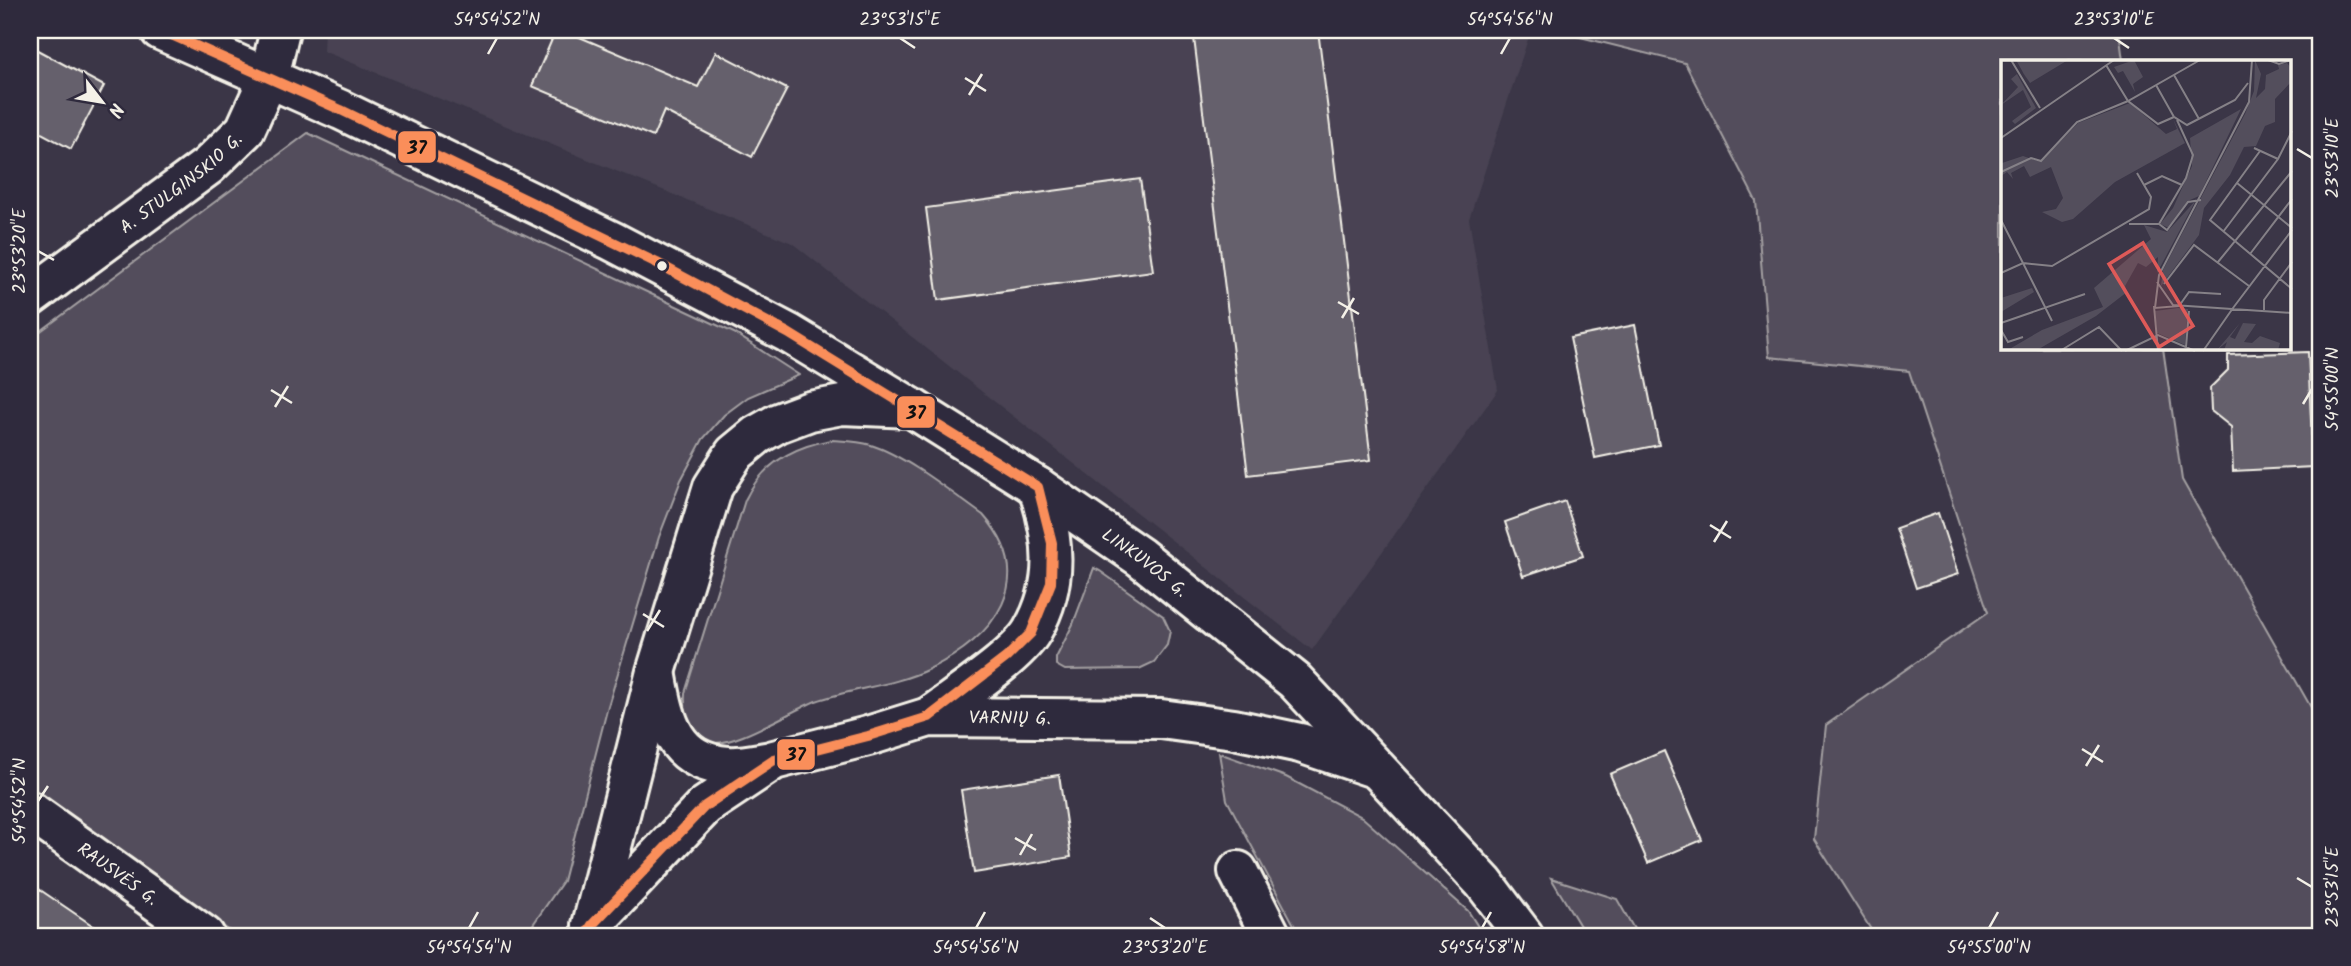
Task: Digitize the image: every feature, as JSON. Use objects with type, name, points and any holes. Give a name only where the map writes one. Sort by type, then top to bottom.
[{"type":"main road","name":"LINKUVOS G.","points":[[160,30],[433,153],[657,263],[788,333],[1038,487],[1140,557],[1295,681],[1484,883],[1524,936]]},
{"type":"main road","name":"A. STULGINSKIO G.","points":[[30,297],[208,166],[245,130],[269,77],[280,30]]},
{"type":"main road","points":[[595,932],[656,672],[713,487],[723,468],[734,454],[767,429],[810,411],[842,405],[912,408]]},
{"type":"main road","points":[[929,717],[1007,657],[1031,632],[1051,583],[1052,543],[1038,487]]},
{"type":"main road","points":[[656,672],[663,714],[672,734],[688,752],[706,763],[731,767],[774,761]]},
{"type":"main road","name":"VARNIŲ G.","points":[[595,932],[705,806],[774,761],[929,717],[1161,719],[1234,729],[1300,743],[1380,770]]},
{"type":"main road","name":"RAUSVĖS G.","points":[[30,811],[205,936]]},
{"type":"main road","points":[[1238,871],[1271,936]]},
{"type":"shaded area","points":[[324,30],[1531,30],[1469,219],[1498,390],[1312,650],[792,243],[323,51]]},
{"type":"shaded area","points":[[1552,30],[2119,30],[2123,60],[2001,60],[2001,350],[2163,350],[2182,480],[2321,725],[2321,936],[1875,936],[1814,839],[1826,725],[1988,612],[1909,371],[1769,357],[1756,201],[1685,63]]},
{"type":"shaded area","points":[[308,133],[734,333],[799,375],[748,397],[724,415],[703,439],[681,480],[659,537],[608,706],[563,881],[525,936],[237,936],[30,789],[30,339]]},
{"type":"shaded area","points":[[832,440],[861,443],[885,450],[928,476],[983,515],[1000,539],[1008,562],[1008,584],[1002,604],[990,624],[973,641],[929,669],[902,679],[816,701],[731,740],[708,742],[695,734],[688,722],[685,693],[745,500],[760,476],[781,459],[805,447]]},
{"type":"shaded area","points":[[1094,568],[1163,616],[1170,631],[1167,645],[1154,662],[1139,669],[1065,670],[1056,665],[1056,658],[1073,624]]},
{"type":"shaded area","points":[[1219,753],[1286,777],[1362,817],[1468,911],[1484,936],[1300,936],[1227,800]]},
{"type":"shaded area","points":[[1551,878],[1617,899],[1638,936],[1586,936]]},
{"type":"building","points":[[556,30],[563,30],[698,87],[716,52],[787,89],[752,157],[664,111],[653,137],[532,86]]},
{"type":"building","points":[[1193,30],[1318,30],[1371,460],[1248,475]]},
{"type":"building","points":[[30,46],[104,86],[71,149],[30,127]]},
{"type":"building","points":[[1140,179],[1153,271],[938,300],[926,208]]},
{"type":"building","points":[[1635,325],[1659,445],[1595,458],[1570,338]]},
{"type":"building","points":[[2308,352],[2313,467],[2233,471],[2231,427],[2211,411],[2210,388],[2228,370],[2228,355]]},
{"type":"building","points":[[1565,501],[1583,556],[1523,576],[1505,522]]},
{"type":"building","points":[[1938,513],[1958,574],[1916,588],[1896,528]]},
{"type":"building","points":[[1664,751],[1702,840],[1648,863],[1610,774]]},
{"type":"building","points":[[1059,775],[1071,857],[974,873],[961,790]]},
{"type":"building","points":[[30,883],[108,936],[30,936]]},
{"type":"transit line","name":"37","points":[[160,30],[341,110],[657,263],[788,333],[1038,487],[1052,543],[1051,583],[1031,633],[1007,657],[929,717],[774,760],[705,806],[592,925],[585,936]]}]
